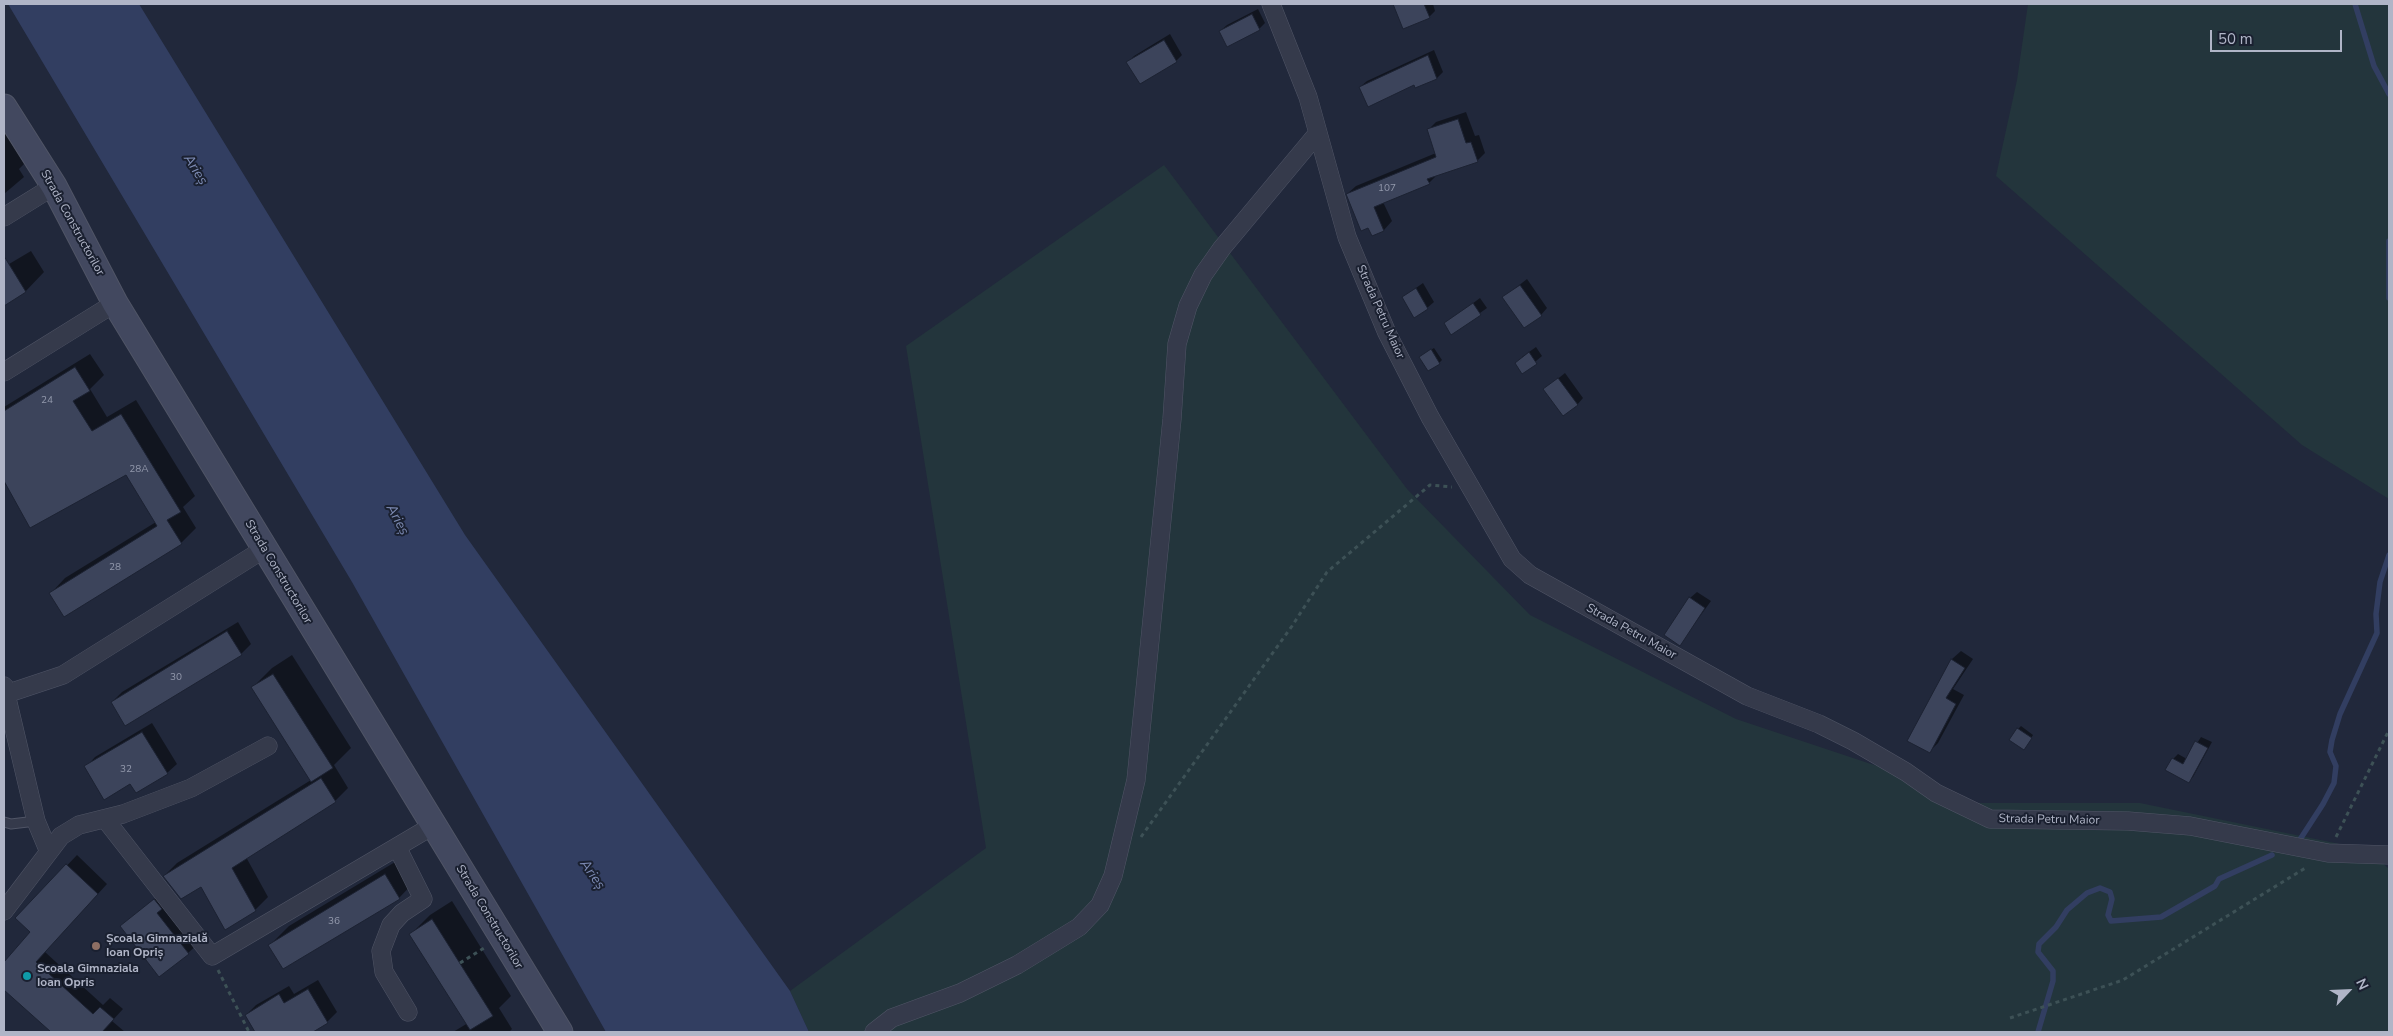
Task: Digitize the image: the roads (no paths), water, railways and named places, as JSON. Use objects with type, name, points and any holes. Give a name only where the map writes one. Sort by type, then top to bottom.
[{"type":"street","name":"Strada Petru Maior","points":[[1270,4],[1308,97],[1347,236],[1387,333],[1430,417],[1512,559],[1530,574],[1747,696],[1819,724],[1853,741],[1906,772],[1936,793],[1990,820],[2128,821],[2190,826],[2328,853],[2389,854]]},
{"type":"street","name":"Strada Constructorilor","points":[[4,106],[54,186],[115,303],[560,1032]]},
{"type":"street","points":[[874,1032],[892,1018],[960,993],[1017,964],[1078,927],[1100,905],[1113,876],[1136,780],[1172,419],[1177,344],[1188,306],[1203,275],[1222,248],[1317,134]]},
{"type":"street","points":[[4,217],[54,186]]},
{"type":"street","points":[[4,372],[115,303]]},
{"type":"street","points":[[49,852],[36,821],[4,691],[63,675],[264,549]]},
{"type":"street","points":[[4,911],[62,836],[79,824],[105,819],[191,788],[268,746]]},
{"type":"street","points":[[105,819],[212,956],[434,825]]},
{"type":"street","points":[[397,847],[423,899],[402,913],[391,925],[381,951],[384,972],[408,1012]]},
{"type":"lane","points":[[4,822],[11,824],[36,821]]},
{"type":"water","name":"Arieș","points":[[8,4],[139,4],[465,535],[790,991],[809,1032],[606,1032],[352,582]]},
{"type":"waterway","points":[[2355,4],[2374,66],[2389,94]]},
{"type":"waterway","points":[[2389,241],[2389,298]]},
{"type":"waterway","points":[[2299,841],[2334,783],[2336,766],[2330,752],[2332,740],[2340,714],[2377,633],[2376,614],[2380,582],[2389,555]]},
{"type":"waterway","points":[[2038,1032],[2053,981],[2053,971],[2038,952],[2039,944],[2056,927],[2067,910],[2087,893],[2100,888],[2110,892],[2112,899],[2108,915],[2111,921],[2161,917],[2215,886],[2219,879],[2272,855]]},
{"type":"place","name":"Școala Gimnazială Ioan Opriș","points":[[96,946]]},
{"type":"place","name":"Scoala Gimnaziala Ioan Opris","points":[[27,976]]}]
